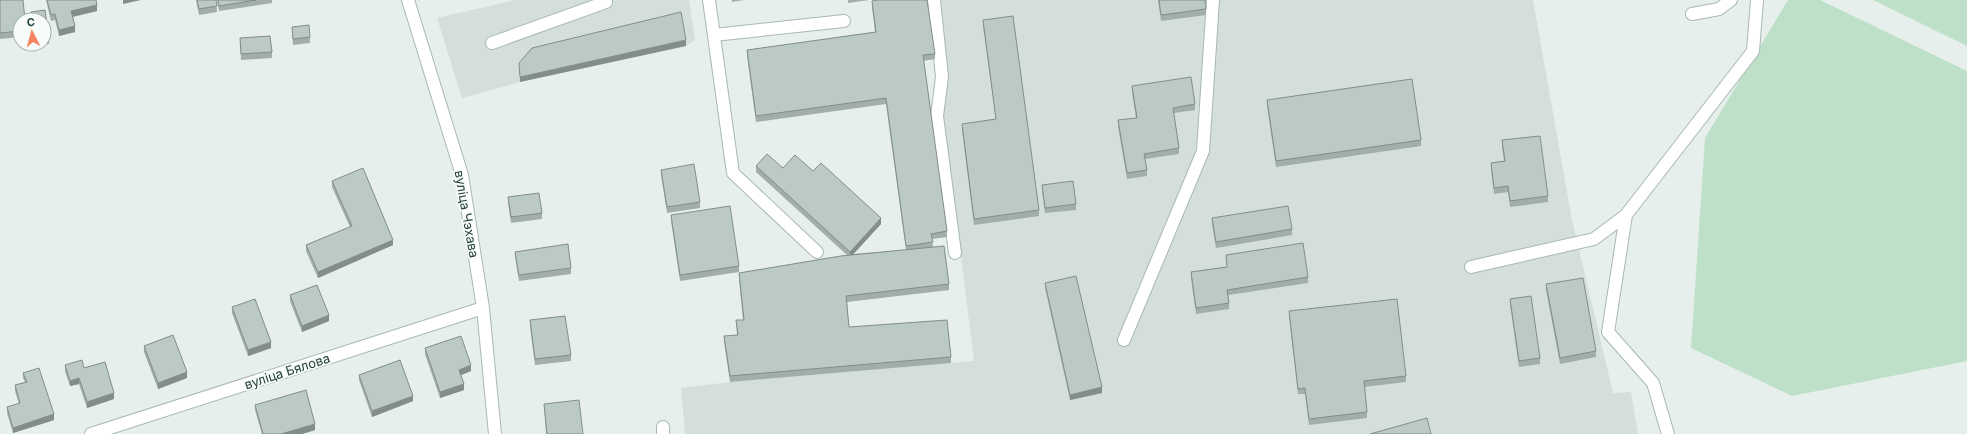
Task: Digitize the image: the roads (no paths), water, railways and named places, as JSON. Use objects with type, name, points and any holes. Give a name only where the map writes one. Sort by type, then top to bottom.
[{"type":"street","name":"вуліца Чэхава","points":[[408,0],[462,175],[483,308],[495,434]]},
{"type":"street","points":[[492,43],[606,2],[606,0]]},
{"type":"street","points":[[709,0],[733,173],[817,252]]},
{"type":"street","points":[[934,0],[942,77],[937,116],[955,253]]},
{"type":"street","points":[[1124,340],[1203,151],[1213,0]]},
{"type":"street","points":[[1692,14],[1719,9],[1731,0]]},
{"type":"street","points":[[1471,267],[1594,239],[1626,215],[1753,51],[1757,0]]},
{"type":"street","points":[[714,35],[844,21]]},
{"type":"street","points":[[1626,215],[1608,332],[1653,383],[1668,434]]},
{"type":"street","name":"вуліца Бялова","points":[[91,434],[483,308]]}]
